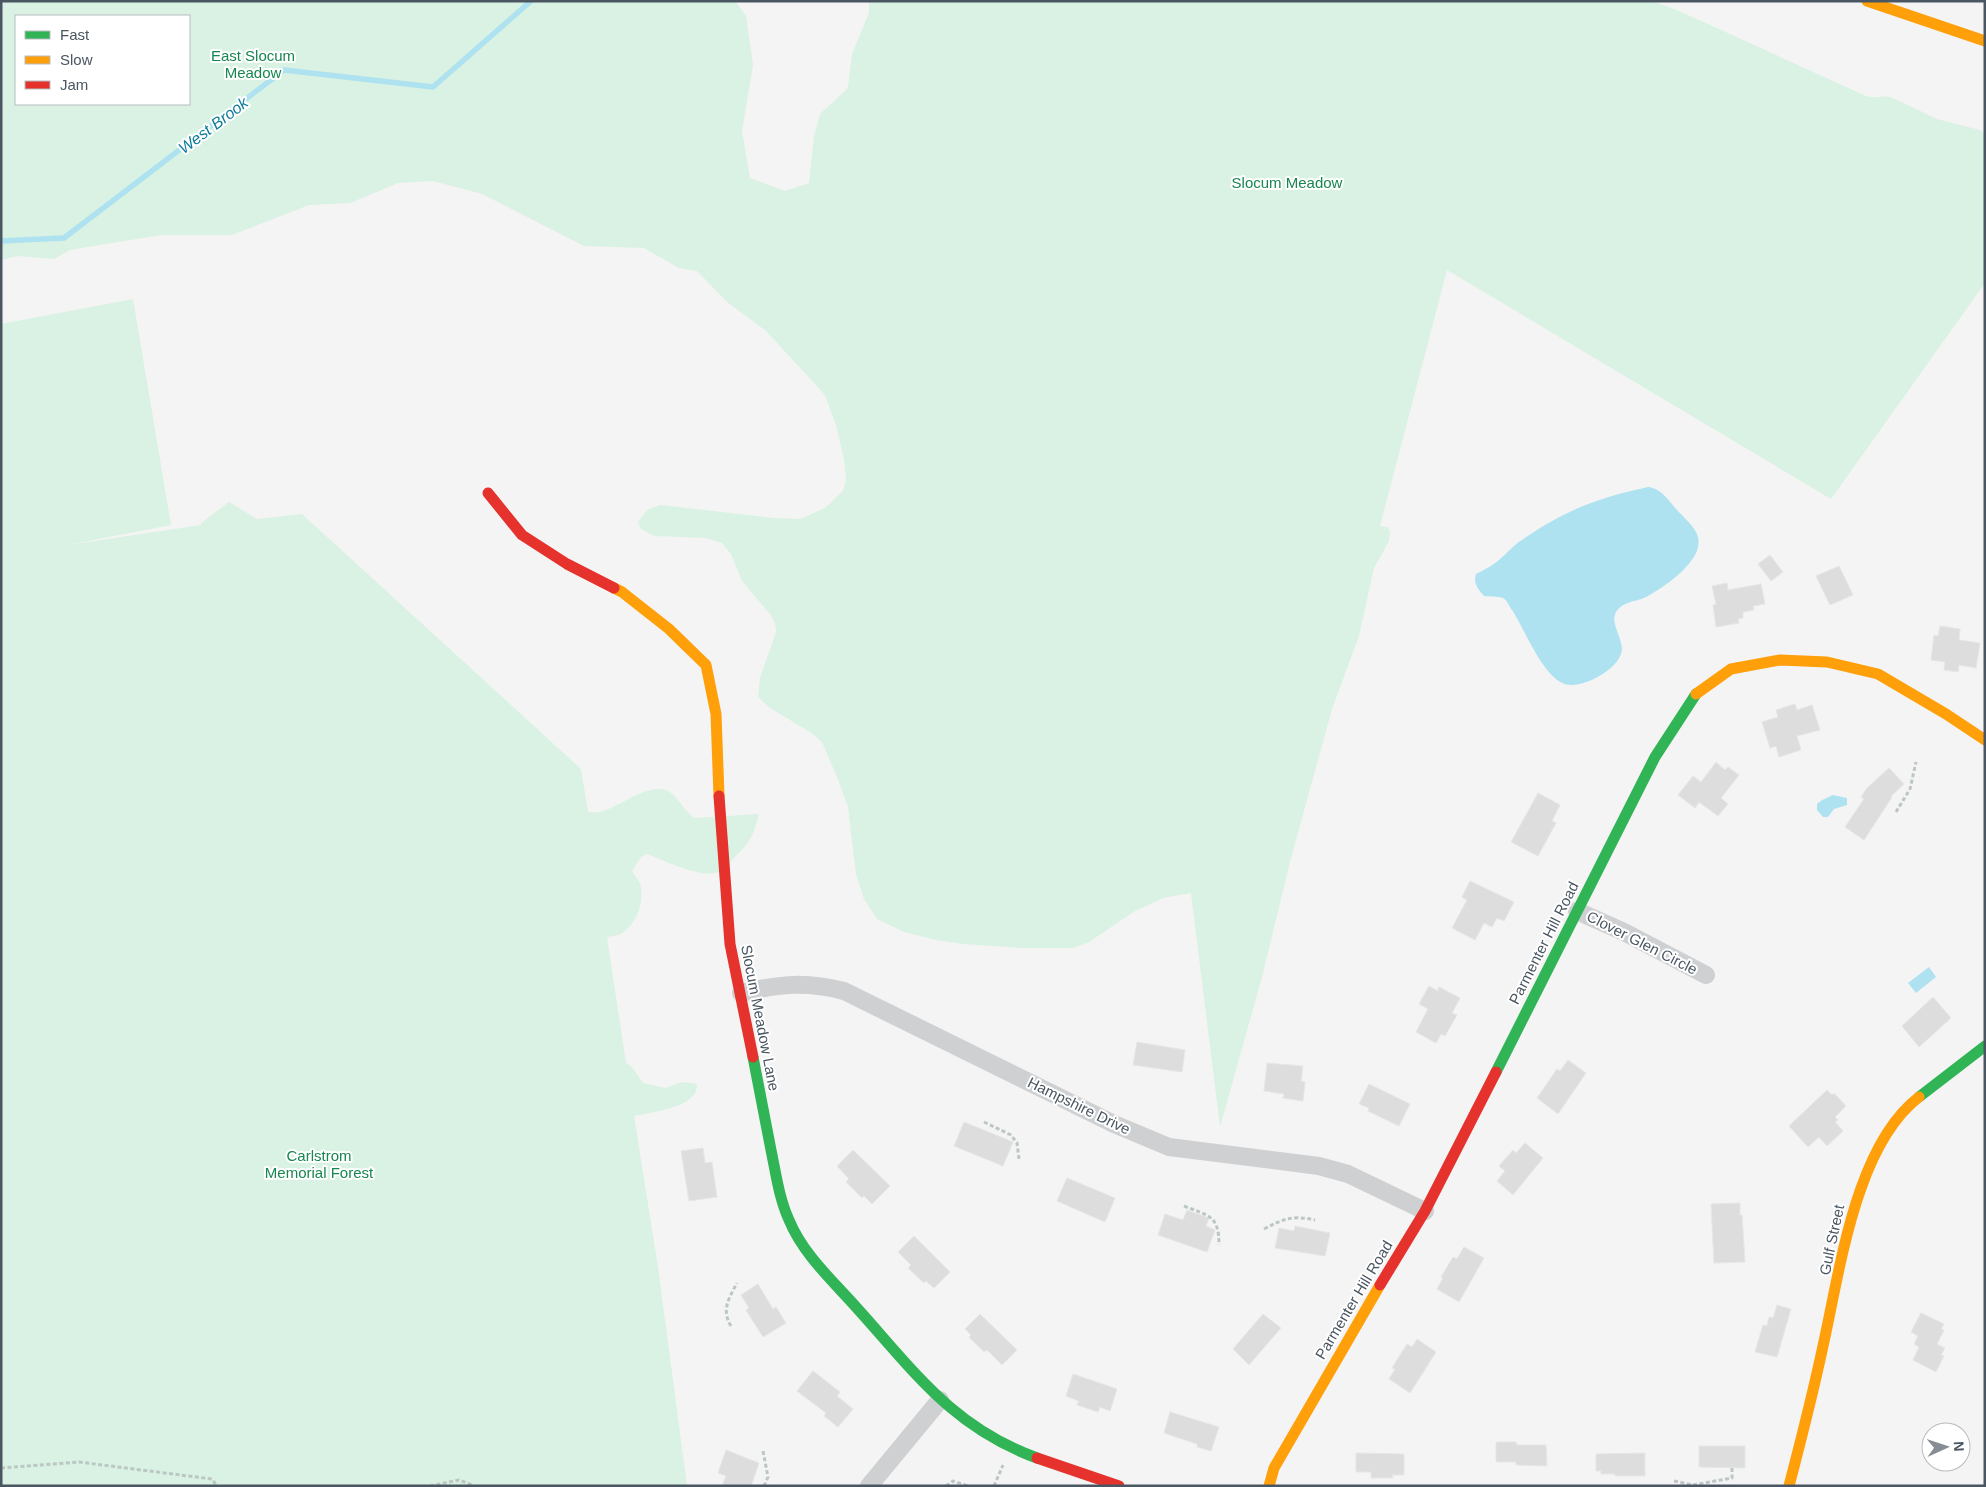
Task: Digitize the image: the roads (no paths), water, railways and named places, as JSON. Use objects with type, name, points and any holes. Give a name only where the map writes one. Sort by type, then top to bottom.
[{"type":"main road","points":[[1867,1],[1985,42]]},
{"type":"main road","name":"Slocum Meadow Lane","points":[[488,493],[522,535],[568,564],[622,592],[669,629],[706,665],[716,714],[726,916],[730,944],[779,1190],[785,1212],[794,1232],[814,1259],[940,1400],[953,1412],[998,1441],[1031,1455],[1118,1486]]},
{"type":"main road","name":"Parmenter Hill Road","points":[[1269,1486],[1274,1468],[1341,1351],[1425,1211],[1655,757],[1694,696],[1731,670],[1780,660],[1827,662],[1878,674],[1946,714],[1985,740]]},
{"type":"main road","name":"Gulf Street","points":[[1789,1486],[1813,1394],[1854,1208],[1870,1164],[1891,1125],[1911,1103],[1985,1046]]},
{"type":"street","name":"Clover Glen Circle","points":[[1578,911],[1624,932],[1706,975]]},
{"type":"street","name":"Hampshire Drive","points":[[741,993],[788,984],[816,985],[844,991],[1114,1124],[1169,1147],[1319,1166],[1348,1174],[1425,1211]]},
{"type":"street","points":[[869,1486],[940,1400]]},
{"type":"water","points":[[1648,487],[1657,490],[1664,496],[1694,529],[1698,537],[1695,555],[1681,572],[1663,587],[1646,597],[1622,606],[1616,612],[1614,621],[1622,649],[1616,663],[1610,669],[1594,679],[1577,685],[1561,682],[1552,676],[1544,666],[1506,600],[1501,597],[1484,596],[1476,584],[1476,574],[1488,568],[1519,542],[1568,513],[1597,501]]},
{"type":"water","points":[[1833,795],[1847,798],[1847,805],[1834,809],[1828,817],[1823,817],[1817,810],[1817,804]]},
{"type":"water","points":[[1929,967],[1936,977],[1916,993],[1908,983]]},
{"type":"waterway","name":"West Brook","points":[[1,241],[64,238],[284,70],[433,87],[531,1]]},
{"type":"park label","name":"East Slocum Meadow","points":[[253,64]]},
{"type":"park label","name":"Slocum Meadow","points":[[1287,183]]},
{"type":"park label","name":"Carlstrom Memorial Forest","points":[[319,1164]]}]
